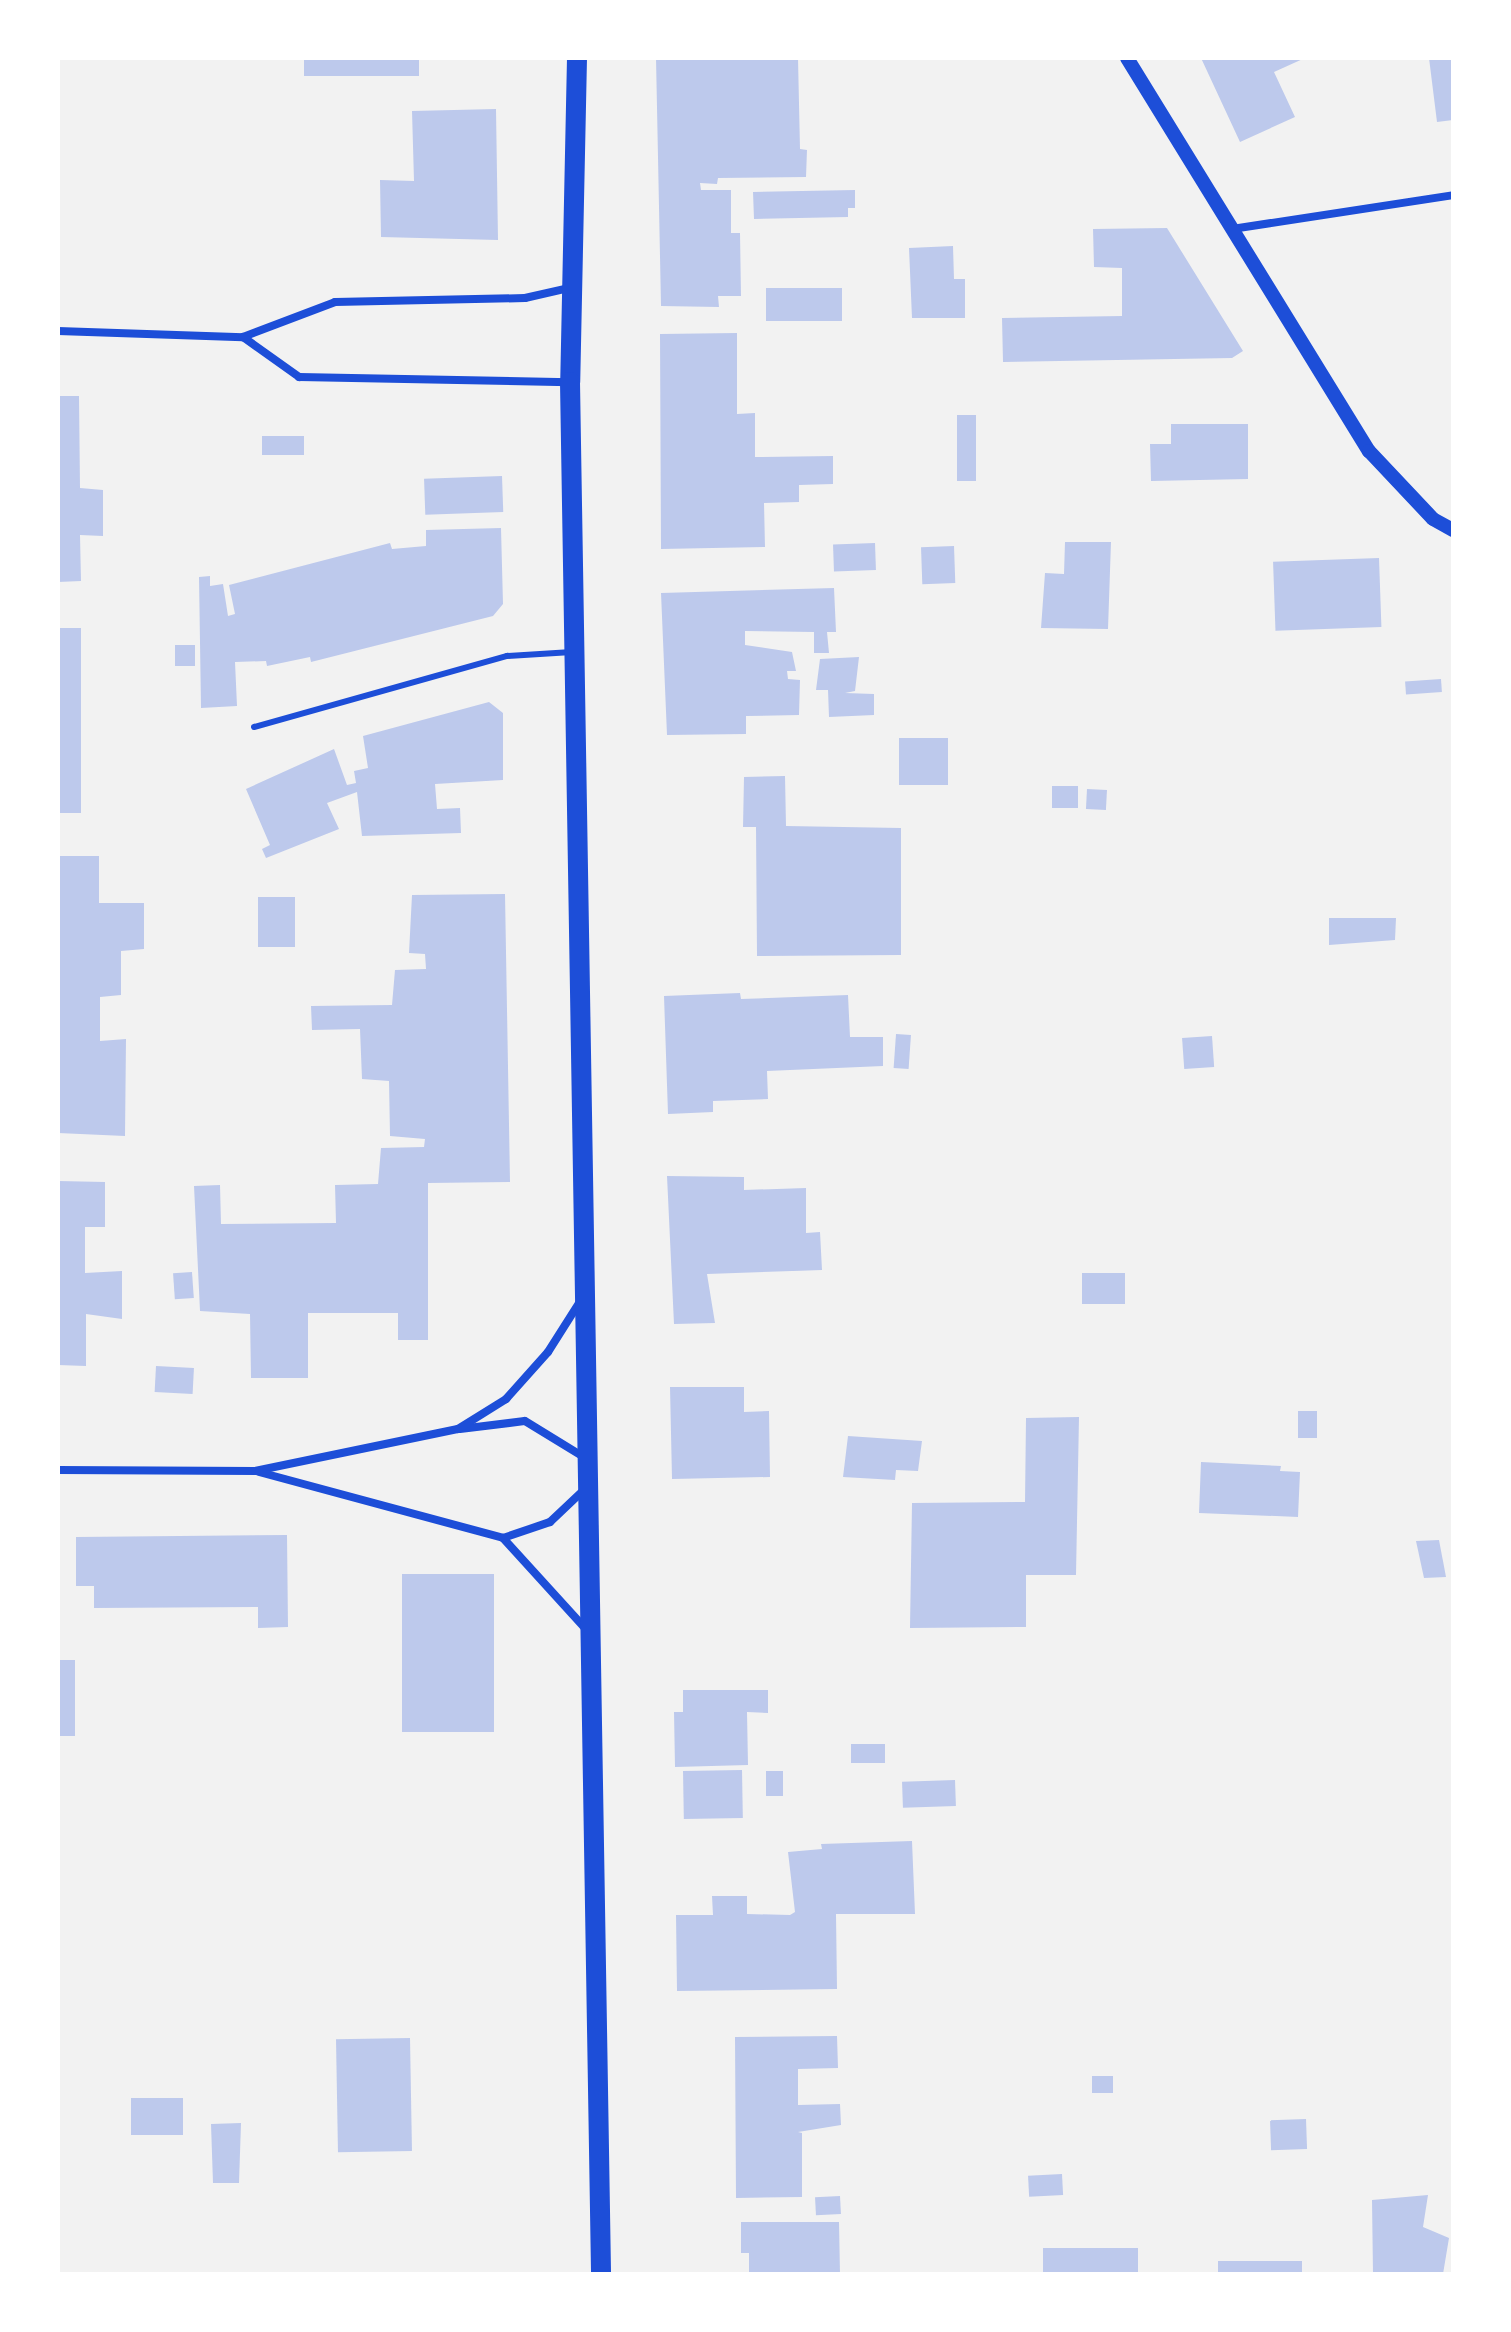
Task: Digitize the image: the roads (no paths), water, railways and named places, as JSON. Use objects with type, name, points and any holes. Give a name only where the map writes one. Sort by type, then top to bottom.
[{"type":"main road","points":[[577,58],[570,382],[601,2274]]},
{"type":"street","points":[[1127,58],[1229,230],[1369,451],[1433,519],[1453,530]]},
{"type":"street","points":[[1229,230],[1453,195]]},
{"type":"street","points":[[58,331],[243,337],[335,302],[525,298],[574,287]]},
{"type":"street","points":[[243,337],[299,377],[570,382]]},
{"type":"street","points":[[458,1429],[506,1399],[548,1352],[585,1293]]},
{"type":"street","points":[[58,1470],[255,1471],[458,1429],[525,1421],[588,1459]]},
{"type":"street","points":[[255,1471],[503,1538],[589,1633]]},
{"type":"street","points":[[503,1538],[550,1522],[588,1486]]},
{"type":"lane","points":[[254,727],[507,656],[574,652]]}]
